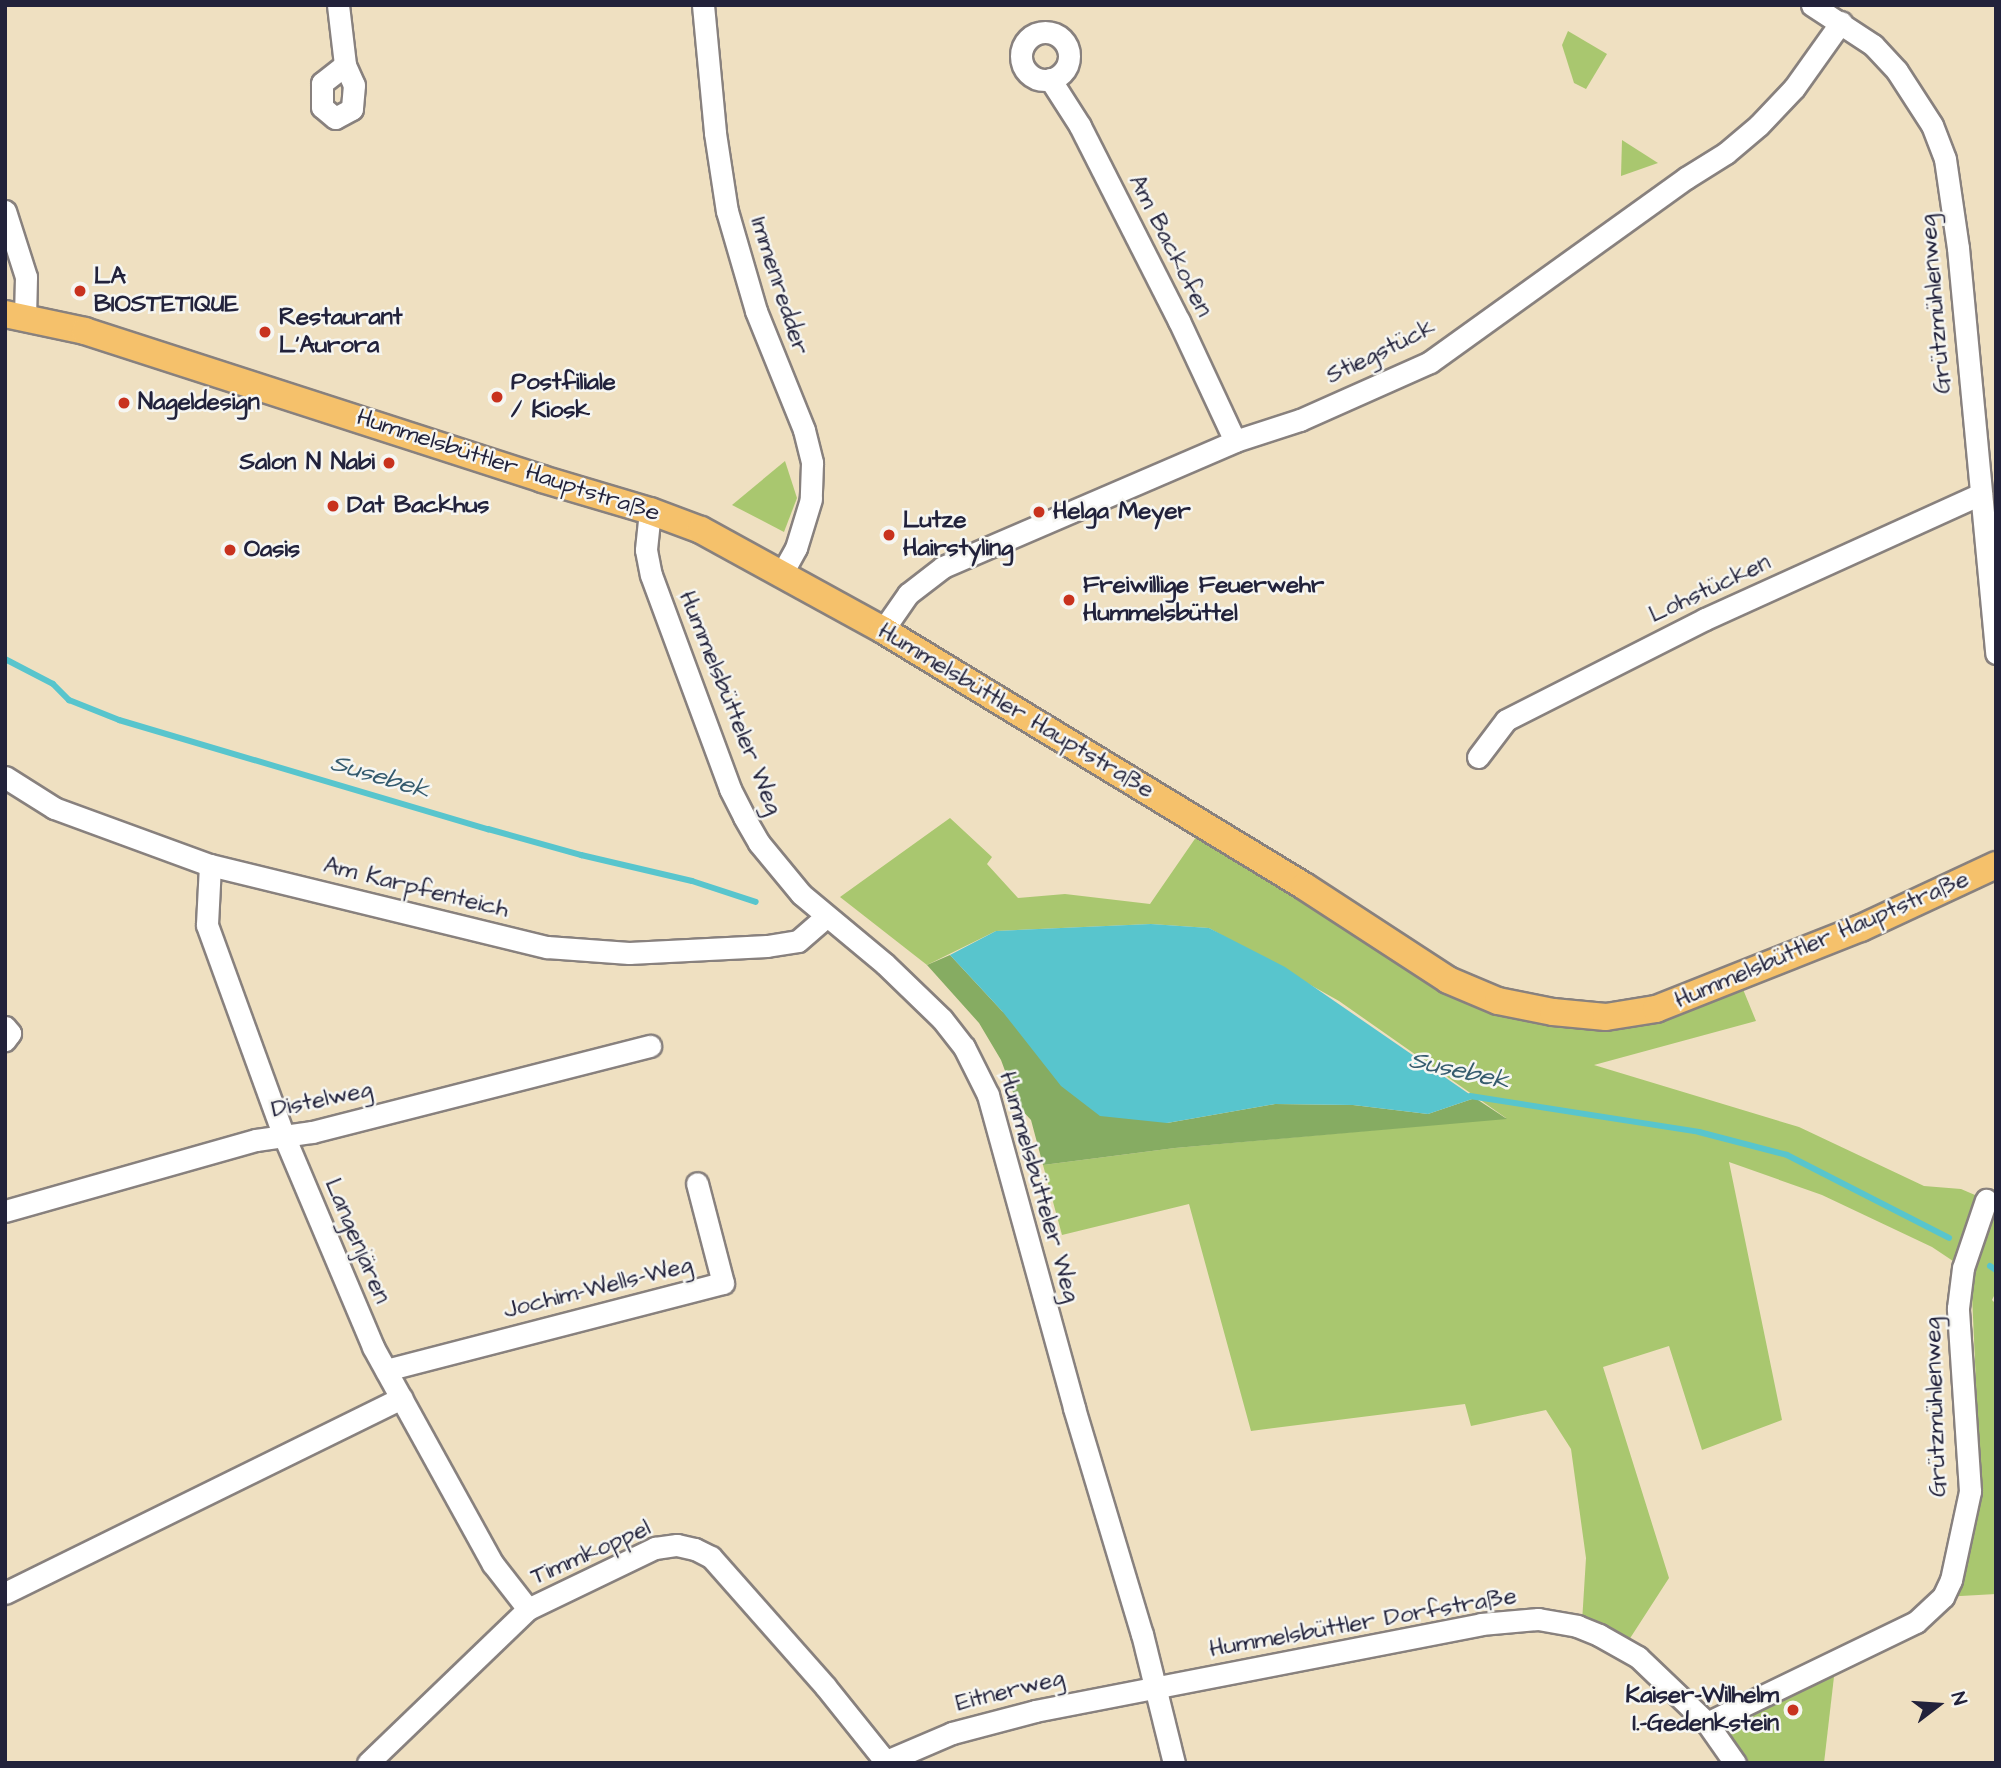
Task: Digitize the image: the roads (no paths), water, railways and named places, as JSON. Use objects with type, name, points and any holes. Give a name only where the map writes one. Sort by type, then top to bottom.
[{"type":"main road","name":"Hummelsbüttler Hauptstraße","points":[[15,315],[85,331],[542,479],[650,511],[701,530],[883,630],[1304,886],[1448,980],[1498,1001],[1553,1012],[1606,1017],[1656,1009],[1702,993],[1890,915],[1996,865]]},
{"type":"street","points":[[338,5],[345,65]]},
{"type":"street","name":"Immenredder","points":[[703,5],[715,133],[727,211],[756,311],[804,430],[812,463],[811,499],[796,548],[782,573]]},
{"type":"street","name":"Grützmühlenweg","points":[[1812,5],[1873,45],[1897,71],[1932,125],[1945,159],[1958,248],[1965,348],[1982,494],[1996,653]]},
{"type":"street","name":"Stiegstück","points":[[883,630],[908,594],[943,567],[1235,441],[1300,420],[1430,362],[1686,178],[1726,153],[1759,125],[1794,88],[1841,23]]},
{"type":"street","name":"Am Backofen","points":[[1050,79],[1080,126],[1179,321],[1235,441]]},
{"type":"street","points":[[5,211],[26,277],[15,315]]},
{"type":"street","name":"Lohstücken","points":[[1478,757],[1506,720],[1705,619],[1982,494]]},
{"type":"street","name":"Hummelsbütteler Weg","points":[[650,511],[646,550],[651,575],[730,789],[766,853],[801,894],[917,993],[964,1047],[977,1069],[998,1125],[1074,1408],[1156,1687],[1174,1763]]},
{"type":"street","name":"Am Karpfenteich","points":[[5,777],[54,808],[210,865],[547,947],[629,953],[767,946],[798,941],[827,917]]},
{"type":"street","name":"Langenjären","points":[[210,865],[207,925],[284,1136],[373,1347],[494,1564],[528,1609]]},
{"type":"street","points":[[5,1027],[10,1032],[5,1040]]},
{"type":"street","name":"Distelweg","points":[[5,1211],[257,1140],[312,1132],[650,1046]]},
{"type":"street","name":"Jochim-Wells-Weg","points":[[386,1370],[723,1283],[697,1183]]},
{"type":"street","name":"Grützmühlenweg","points":[[1707,1723],[1916,1622],[1943,1597],[1951,1580],[1970,1491],[1958,1308],[1964,1268],[1986,1200]]},
{"type":"street","points":[[5,1593],[402,1398]]},
{"type":"street","name":"Timmkoppel","points":[[368,1763],[528,1609],[655,1548],[677,1545],[695,1549],[711,1557],[765,1618],[883,1762]]},
{"type":"street","name":"Hummelsbüttler Dorfstraße","points":[[1156,1687],[1481,1624],[1538,1619],[1577,1626],[1599,1634],[1638,1657],[1707,1723],[1735,1763]]},
{"type":"street","name":"Eitnerweg","points":[[883,1762],[959,1730],[1035,1711],[1156,1687]]},
{"type":"water","points":[[1151,924],[1209,928],[1285,967],[1475,1098],[1428,1114],[1353,1105],[1275,1104],[1167,1123],[1100,1116],[1061,1086],[1002,1011],[950,955],[996,931]]},
{"type":"waterway","name":"Susebek","points":[[5,659],[53,684],[69,700],[119,720],[488,829],[581,855],[692,881],[756,902]]},
{"type":"waterway","name":"Susebek","points":[[1470,1096],[1699,1132],[1787,1155],[1949,1238]]},
{"type":"waterway","name":"Susebek","points":[[1990,1266],[1996,1270]]},
{"type":"place","name":"LA BIOSTETIQUE","points":[[80,291]]},
{"type":"place","name":"Restaurant L'Aurora","points":[[265,332]]},
{"type":"place","name":"Postfiliale / Kiosk","points":[[497,397]]},
{"type":"place","name":"Nageldesign","points":[[124,403]]},
{"type":"place","name":"Salon N Nabi","points":[[389,463]]},
{"type":"place","name":"Dat Backhus","points":[[333,506]]},
{"type":"place","name":"Helga Meyer","points":[[1039,512]]},
{"type":"place","name":"Lutze Hairstyling","points":[[889,535]]},
{"type":"place","name":"Oasis","points":[[230,550]]},
{"type":"place","name":"Freiwillige Feuerwehr Hummelsbüttel","points":[[1069,600]]},
{"type":"place","name":"Kaiser-Wilhelm I.-Gedenkstein","points":[[1793,1710]]}]
